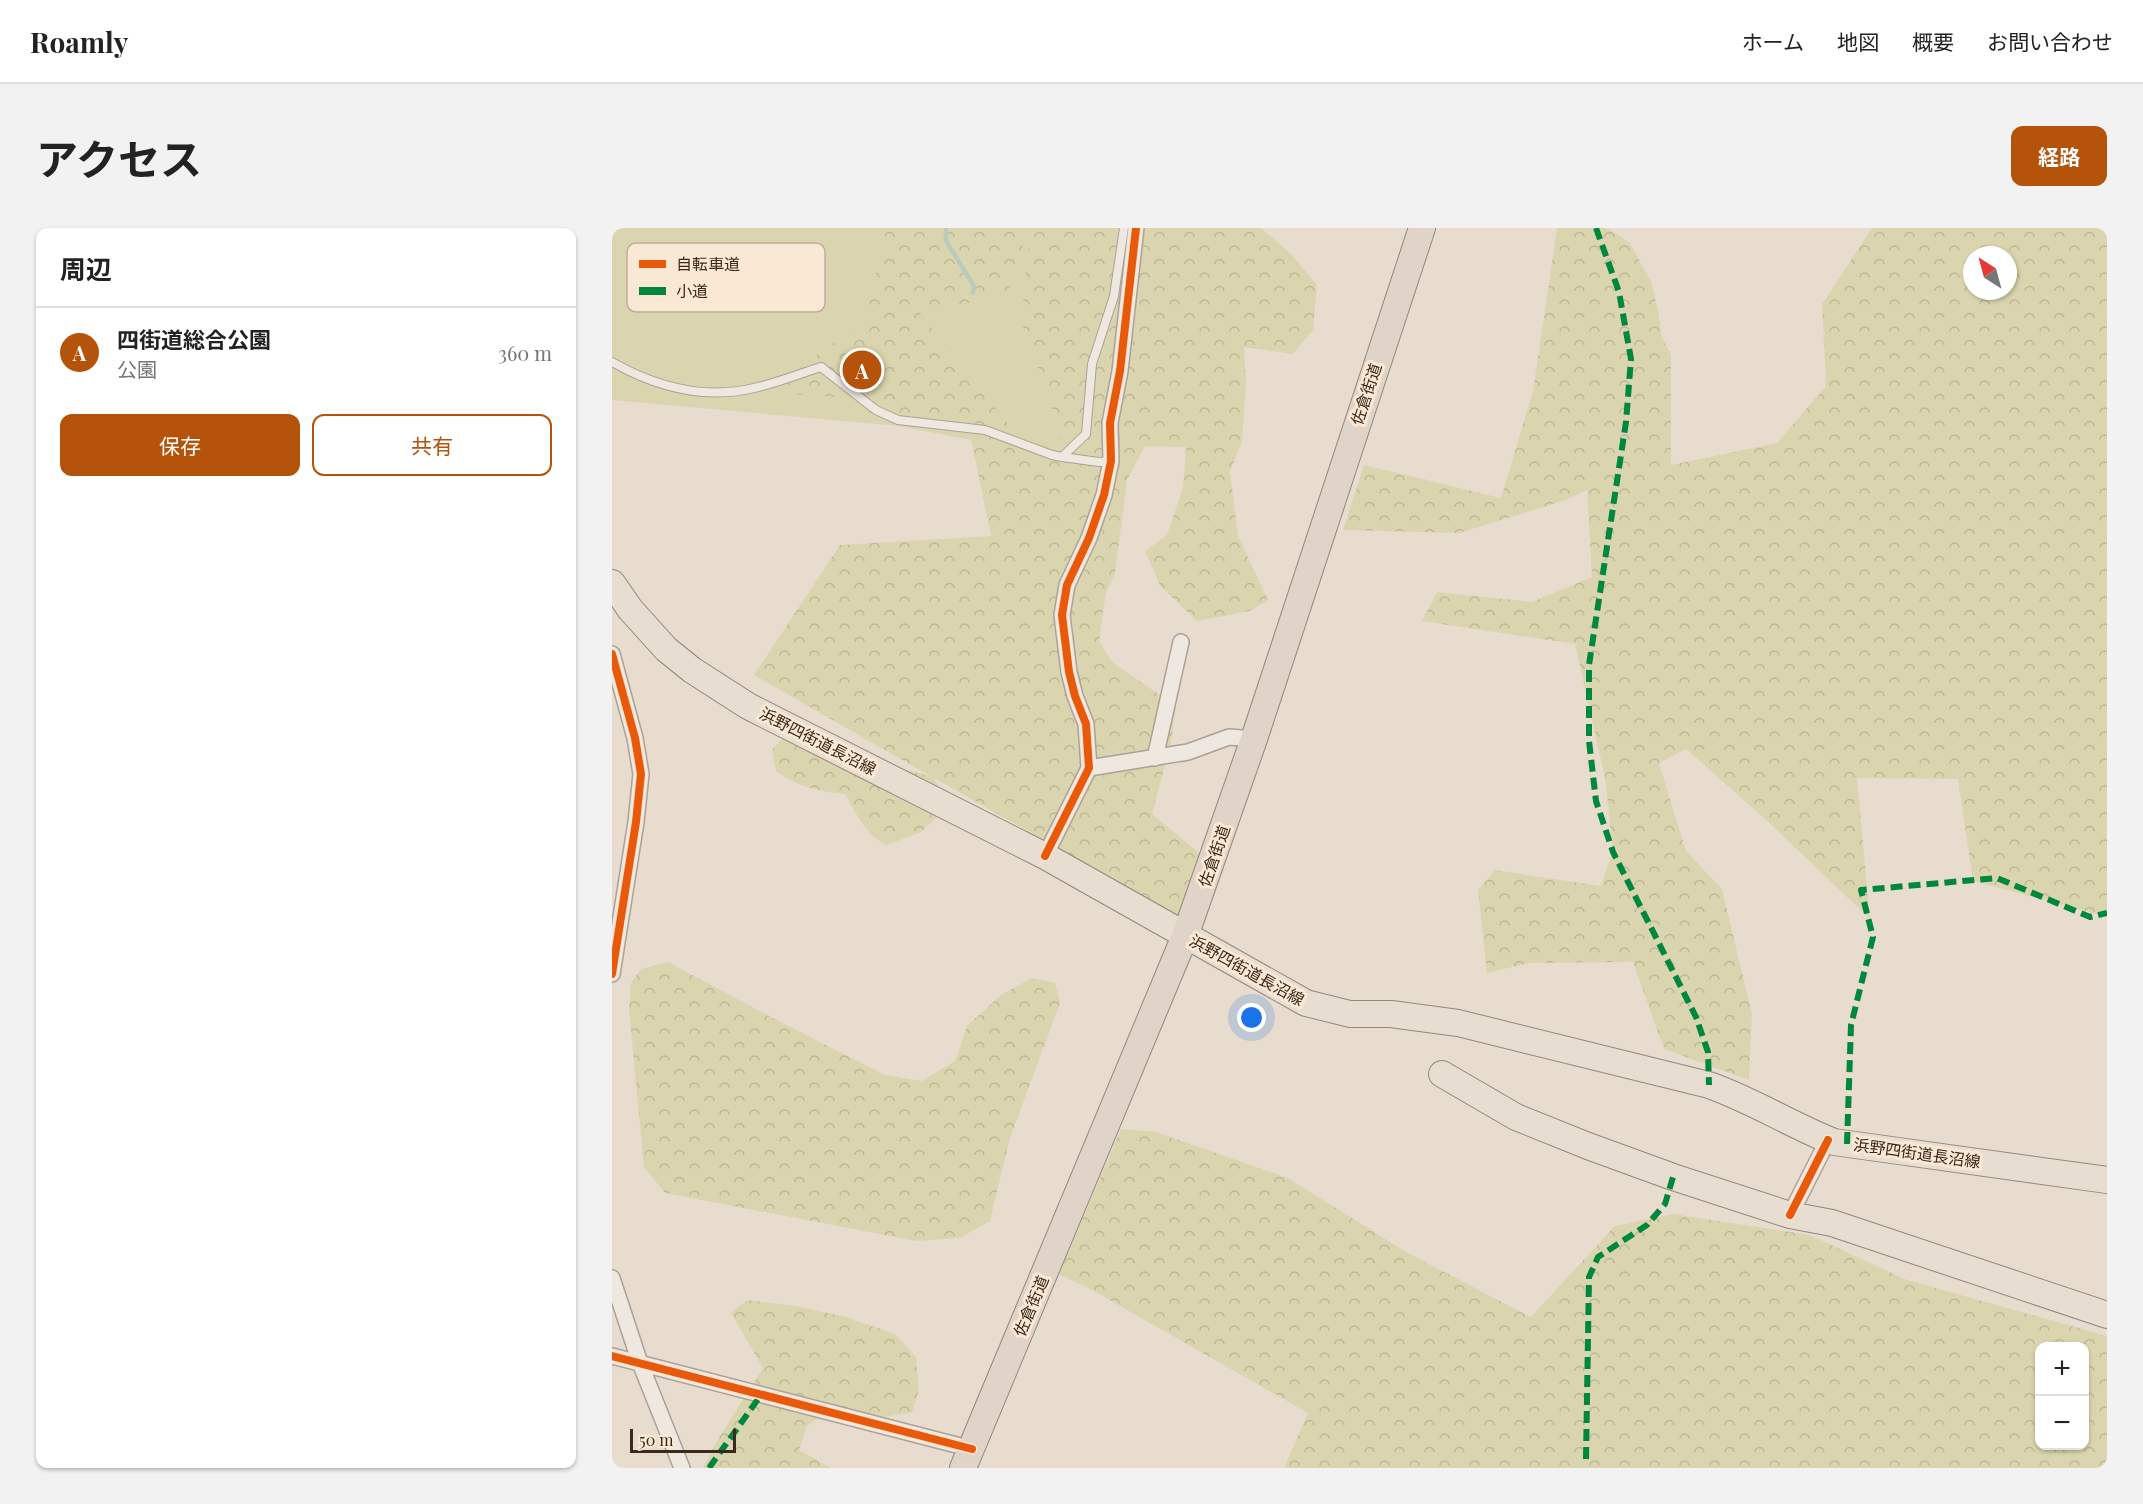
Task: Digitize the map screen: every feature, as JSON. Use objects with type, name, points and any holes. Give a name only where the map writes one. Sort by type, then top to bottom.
[{"type":"highway","name":"佐倉街道","points":[[968,1459],[1185,936],[1254,739],[1422,228]]},
{"type":"main road","name":"浜野四街道長沼線","points":[[612,584],[630,609],[666,649],[692,670],[739,700],[1045,856],[1306,1003],[1326,1010],[1350,1014],[1391,1014],[1458,1023],[1710,1085],[1730,1092],[1799,1128],[1828,1140],[2107,1180]]},
{"type":"main road","points":[[1442,1074],[1516,1117],[1673,1177],[1790,1215],[1832,1223],[2107,1314]]},
{"type":"street","points":[[1045,856],[1089,768],[1086,724],[1069,672],[1062,615],[1067,585],[1089,538],[1104,495],[1111,461],[1110,423],[1120,370],[1136,228]]},
{"type":"street","points":[[1155,758],[1181,642]]},
{"type":"street","points":[[612,654],[635,738],[641,774],[636,822],[612,974]]},
{"type":"street","points":[[1089,768],[1188,752],[1230,737],[1254,739]]},
{"type":"street","points":[[1790,1215],[1828,1140]]},
{"type":"street","points":[[612,1278],[640,1363],[682,1468]]},
{"type":"street","points":[[612,1356],[968,1459]]},
{"type":"lane","points":[[1062,457],[1086,434],[1092,364],[1114,296],[1124,228]]},
{"type":"lane","points":[[612,362],[642,379],[673,389],[715,394],[754,388],[821,367],[876,410],[898,420],[985,430],[1052,455],[1099,462],[1111,461]]},
{"type":"green space","points":[[612,228],[1130,228],[1086,462],[898,426],[612,400]]},
{"type":"green space","points":[[885,228],[1029,228],[1007,295],[920,313],[1025,445],[1063,438],[1021,321],[1031,228],[1261,228],[1291,254],[1317,285],[1313,330],[1293,354],[1244,347],[1246,383],[1242,442],[1230,471],[1238,536],[1268,600],[1250,611],[1197,621],[1160,586],[1145,551],[1167,535],[1183,488],[1186,447],[1145,446],[1127,480],[1115,573],[1106,592],[1099,641],[1112,662],[1176,706],[1171,743],[1152,814],[1203,856],[1178,917],[934,778],[941,793],[941,813],[921,832],[887,845],[867,830],[845,794],[809,788],[776,771],[772,750],[791,729],[895,767],[930,776],[754,675],[840,545],[991,536],[970,434],[898,426],[836,397],[767,393],[864,320]]},
{"type":"green space","points":[[1557,228],[1607,228],[1630,243],[1652,284],[1661,335],[1671,355],[1671,465],[1777,443],[1826,386],[1822,304],[1872,228],[2107,228],[2107,914],[2104,916],[1973,881],[1958,779],[1857,778],[1870,919],[1763,817],[1686,749],[1659,763],[1686,851],[1722,889],[1752,1014],[1749,1080],[1664,1049],[1633,962],[1529,963],[1487,973],[1478,890],[1495,870],[1601,886],[1613,851],[1605,778],[1575,644],[1422,621],[1437,592],[1532,602],[1592,577],[1587,490],[1563,501],[1459,533],[1343,530],[1364,465],[1501,498],[1533,391]]},
{"type":"green space","points":[[668,962],[885,1075],[922,1081],[955,1061],[967,1026],[1001,995],[1032,978],[1055,983],[1060,1003],[1010,1138],[990,1221],[960,1238],[916,1241],[665,1193],[644,1167],[629,1010],[631,983],[641,969]]},
{"type":"green space","points":[[1121,1129],[1156,1132],[1288,1178],[1406,1252],[1531,1317],[1615,1226],[1673,1214],[1810,1235],[1907,1280],[2107,1336],[2107,1468],[1284,1468],[1308,1413],[1092,1290],[1059,1274]]},
{"type":"green space","points":[[747,1300],[796,1306],[846,1317],[895,1334],[916,1357],[919,1391],[912,1412],[884,1417],[848,1411],[823,1415],[807,1426],[799,1450],[831,1468],[703,1468],[718,1439],[763,1368],[731,1313]]},
{"type":"waterway","points":[[946,228],[946,241],[974,286],[973,293]]},
{"type":"marked path","points":[[1596,228],[1619,292],[1631,359],[1626,422],[1589,665],[1589,741],[1596,801],[1613,852],[1696,1017],[1708,1052],[1709,1085]]},
{"type":"marked path","points":[[1847,1144],[1851,1025],[1873,937],[1861,890],[1997,878],[2090,917],[2107,913]]},
{"type":"marked path","points":[[1586,1459],[1589,1277],[1598,1257],[1647,1225],[1665,1204],[1673,1177]]},
{"type":"marked path","points":[[709,1468],[761,1395]]},
{"type":"cycle path","points":[[1045,856],[1089,768],[1086,724],[1069,672],[1062,615],[1067,585],[1089,538],[1104,495],[1111,461],[1110,423],[1120,371],[1136,228]]},
{"type":"cycle path","points":[[612,654],[635,738],[641,774],[636,822],[612,974]]},
{"type":"cycle path","points":[[1790,1215],[1828,1140]]},
{"type":"cycle path","points":[[612,1356],[972,1449]]},
{"type":"place","name":"四街道総合公園","points":[[862,370]]}]
